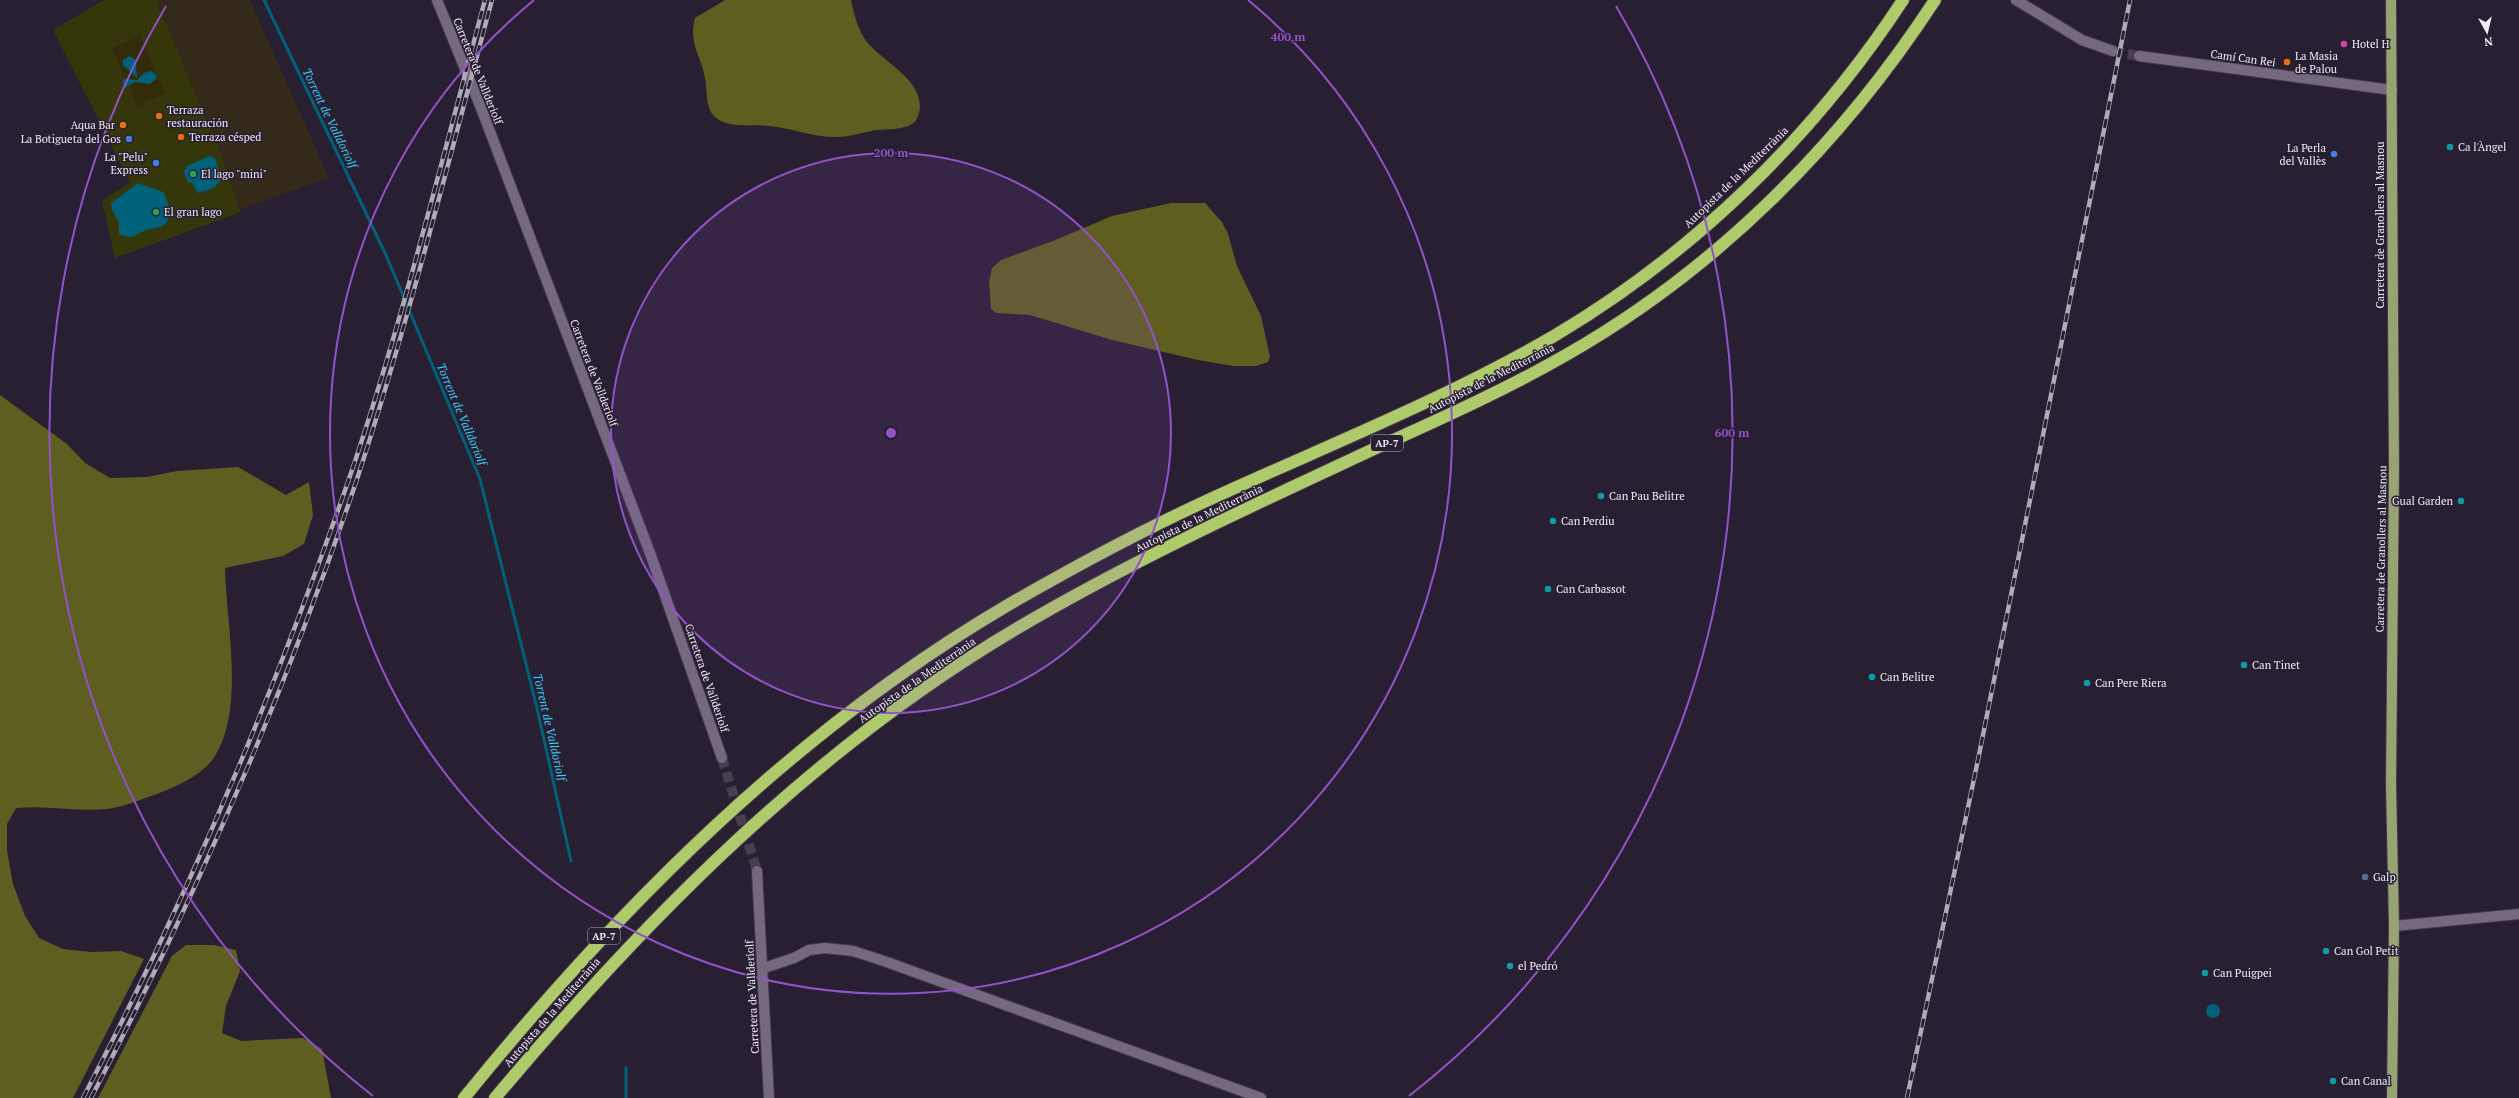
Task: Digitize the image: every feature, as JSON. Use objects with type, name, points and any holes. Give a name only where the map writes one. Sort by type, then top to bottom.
[{"type":"highway","name":"Autopista de la Mediterrània","points":[[464,1098],[566,978],[657,881],[758,788],[851,712],[952,640],[1071,569],[1202,504],[1479,377],[1557,334],[1596,308],[1665,261],[1708,224],[1782,153],[1838,91],[1903,0]]},
{"type":"highway","name":"Autopista de la Mediterrània","points":[[495,1098],[578,1001],[660,914],[747,831],[832,757],[948,672],[1017,628],[1083,591],[1211,526],[1488,396],[1568,354],[1648,302],[1722,244],[1800,173],[1870,91],[1935,0]]},
{"type":"main road","name":"Carretera de Granollers al Masnou","points":[[2391,0],[2394,467],[2391,784],[2394,926],[2392,1098]]},
{"type":"street","name":"Carretera de Vallderiolf","points":[[437,0],[481,108],[650,553],[722,758]]},
{"type":"street","points":[[2016,0],[2082,40],[2113,51]]},
{"type":"street","name":"Camí Can Rei","points":[[2139,56],[2392,90]]},
{"type":"street","name":"Carretera de Vallderiolf","points":[[757,871],[764,968],[769,1098]]},
{"type":"street","points":[[2394,926],[2519,914]]},
{"type":"street","points":[[764,968],[817,948],[853,951],[1261,1098]]},
{"type":"shaded area","points":[[104,0],[156,0],[222,156],[241,212],[115,258],[102,201],[130,182],[53,30]]},
{"type":"shaded area","points":[[156,0],[250,0],[329,178],[241,209],[222,156]]},
{"type":"shaded area","points":[[725,0],[851,0],[855,17],[864,38],[874,49],[907,78],[914,87],[920,106],[917,119],[914,123],[908,126],[899,128],[876,130],[843,137],[829,137],[763,125],[738,125],[726,123],[716,118],[709,108],[705,78],[694,42],[693,27],[695,18]]},
{"type":"shaded area","points":[[1171,203],[1205,203],[1222,222],[1228,234],[1237,266],[1261,316],[1270,357],[1268,362],[1256,366],[1233,366],[1198,360],[1112,340],[1030,315],[996,313],[991,309],[989,282],[992,268],[1001,260],[1053,241],[1112,216]]},
{"type":"shaded area","points":[[0,395],[67,444],[85,463],[110,478],[147,477],[177,471],[238,467],[286,495],[309,482],[313,515],[304,544],[283,556],[225,568],[232,666],[232,692],[229,717],[223,739],[213,759],[208,765],[195,776],[179,784],[126,805],[96,810],[39,807],[16,808],[7,824],[7,851],[13,884],[25,916],[39,938],[63,949],[90,952],[121,951],[144,959],[73,1098],[0,1098]]},
{"type":"shaded area","points":[[186,945],[214,945],[236,950],[240,971],[226,1006],[222,1033],[241,1041],[303,1038],[322,1049],[331,1098],[98,1098],[172,956]]},
{"type":"sand","points":[[140,36],[165,93],[137,106],[129,86],[135,82],[150,84],[156,80],[156,74],[147,71],[137,80],[126,79],[112,48]],"holes":[[[130,56],[136,65],[137,78],[123,65],[123,60]]]},
{"type":"water","points":[[130,56],[136,60],[137,78],[123,65],[123,60]]},
{"type":"water","points":[[151,71],[156,74],[157,78],[150,84],[135,82],[126,87],[122,83],[124,79],[137,80],[144,73]]},
{"type":"water","name":"El lago \"mini\"","points":[[209,156],[215,158],[222,179],[214,188],[198,193],[192,183],[188,182],[184,172],[187,166]]},
{"type":"water","name":"El gran lago","points":[[138,183],[163,192],[167,200],[169,215],[166,223],[162,226],[128,237],[119,234],[119,223],[112,209],[111,203]]},
{"type":"water","points":[[2210,1004],[2216,1004],[2220,1008],[2220,1014],[2216,1018],[2210,1018],[2206,1014],[2206,1008]]},
{"type":"waterway","name":"Torrent de Valldoriolf","points":[[264,0],[386,255],[480,479],[537,708],[571,861]]},
{"type":"waterway","name":"Torrent de Valldoriolf","points":[[626,1068],[626,1098]]},
{"type":"tunnel","points":[[2113,51],[2139,56]]},
{"type":"tunnel","points":[[722,758],[757,871]]},
{"type":"railway","points":[[83,1098],[121,1023],[194,870],[260,714],[322,556],[350,476],[405,299],[485,0]]},
{"type":"railway","points":[[91,1098],[167,947],[237,792],[270,714],[330,556],[377,417],[428,239],[492,0]]},
{"type":"railway","points":[[1907,1098],[1979,755],[2130,0]]},
{"type":"place","name":"Hotel H","points":[[2344,44]]},
{"type":"place","name":"La Masia de Palou","points":[[2287,62]]},
{"type":"place","name":"Terraza restauración","points":[[159,116]]},
{"type":"place","name":"Aqua Bar","points":[[123,125]]},
{"type":"place","name":"Terraza césped","points":[[181,137]]},
{"type":"place","name":"La Botigueta del Gos","points":[[129,139]]},
{"type":"place","name":"Ca l'Àngel","points":[[2450,147]]},
{"type":"place","name":"La Perla del Vallès","points":[[2334,154]]},
{"type":"place","name":"La \"Pelu\" Express","points":[[156,163]]},
{"type":"place","name":"El lago \"mini\"","points":[[193,174]]},
{"type":"place","name":"El gran lago","points":[[156,212]]},
{"type":"place","name":"Can Pau Belitre","points":[[1601,496]]},
{"type":"place","name":"Gual Garden","points":[[2461,501]]},
{"type":"place","name":"Can Perdiu","points":[[1553,521]]},
{"type":"place","name":"Can Carbassot","points":[[1548,589]]},
{"type":"place","name":"Can Tinet","points":[[2244,665]]},
{"type":"place","name":"Can Belitre","points":[[1872,677]]},
{"type":"place","name":"Can Pere Riera","points":[[2087,683]]},
{"type":"place","name":"Galp","points":[[2365,877]]},
{"type":"place","name":"Can Gol Petit","points":[[2326,951]]},
{"type":"place","name":"el Pedró","points":[[1510,966]]},
{"type":"place","name":"Can Puigpei","points":[[2205,973]]},
{"type":"place","name":"Can Canal","points":[[2333,1081]]}]
